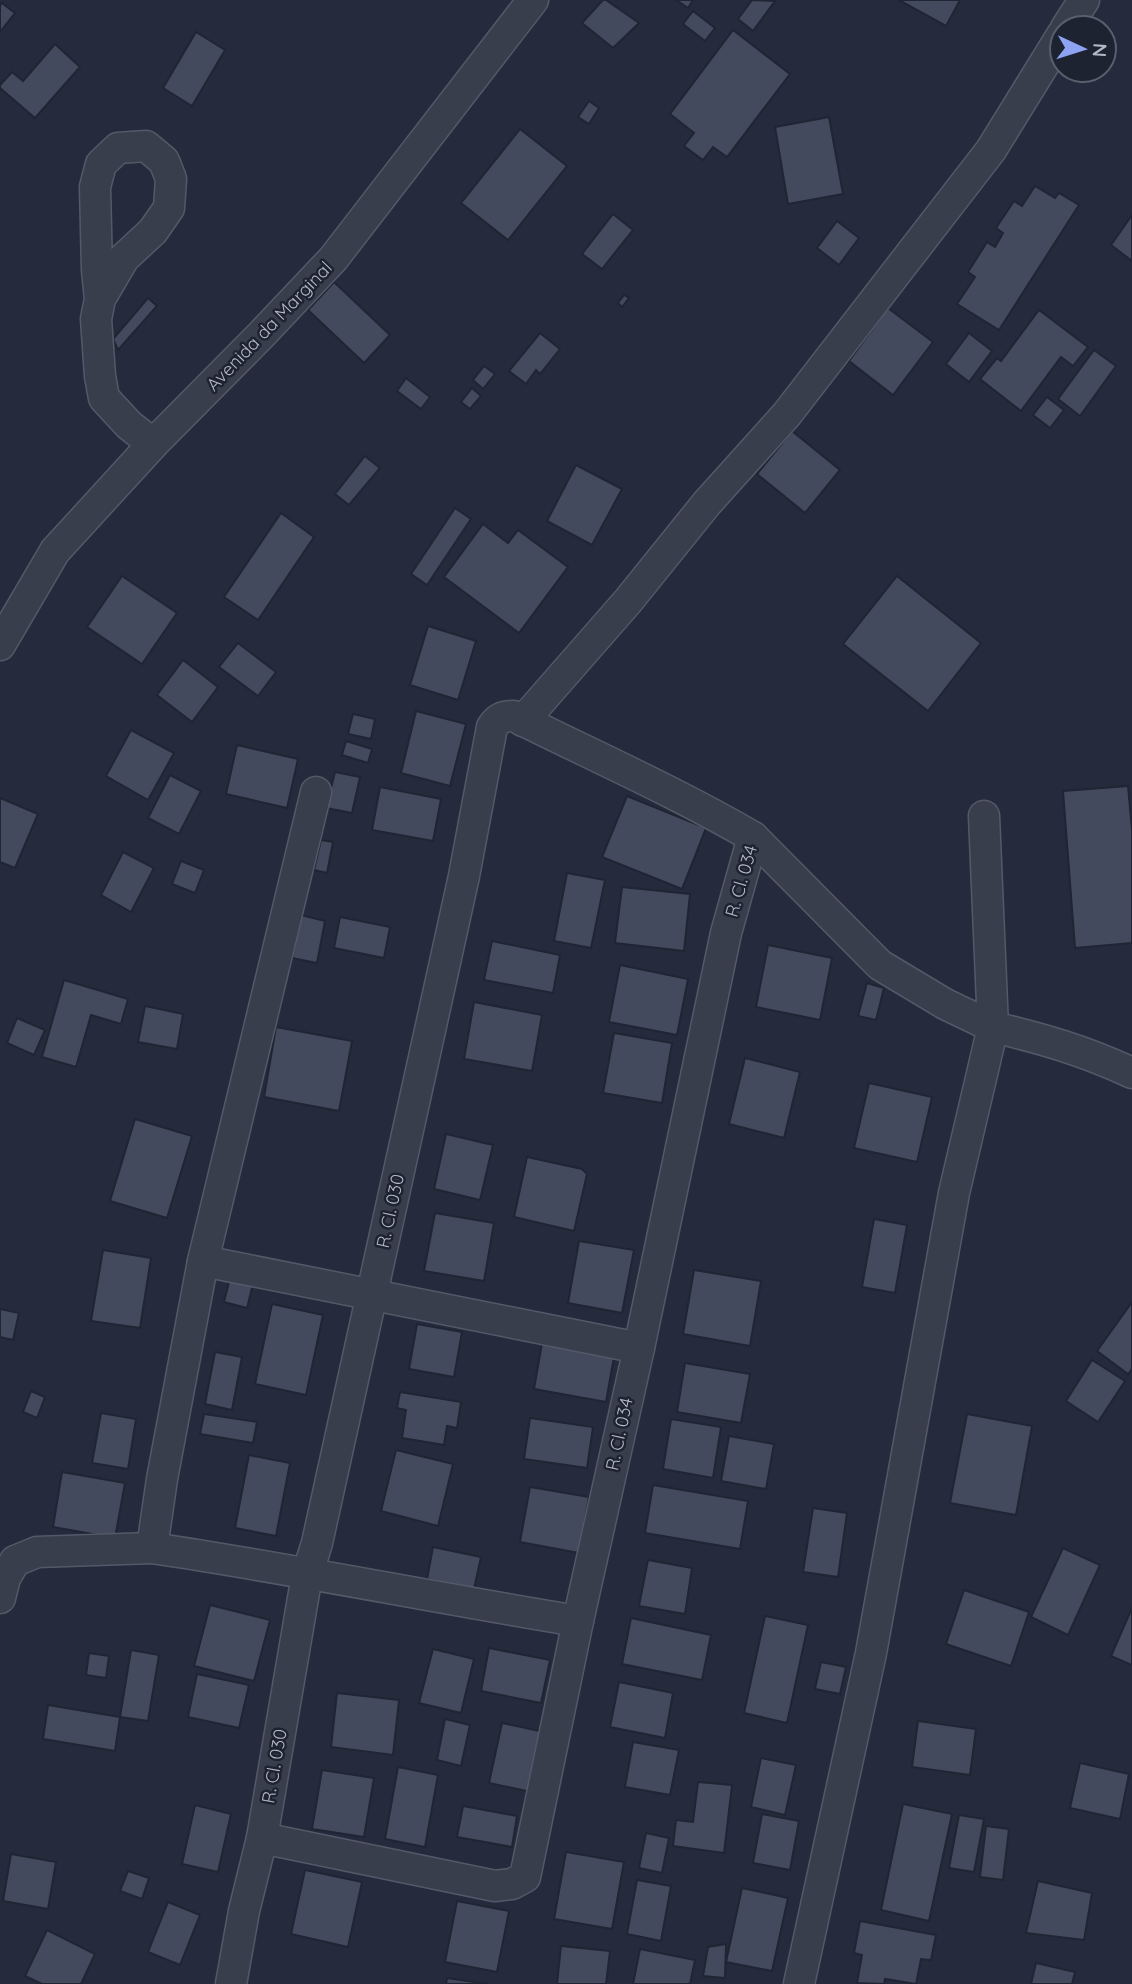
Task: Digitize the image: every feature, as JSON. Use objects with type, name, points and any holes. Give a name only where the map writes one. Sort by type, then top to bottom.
[{"type":"street","name":"Avenida da Marginal","points":[[0,645],[55,551],[153,444],[333,260],[533,0]]},
{"type":"street","points":[[753,837],[624,769],[523,721],[628,601],[706,503],[787,414],[991,150],[1048,58]]},
{"type":"street","points":[[100,299],[124,258],[153,231],[169,208],[171,179],[164,161],[146,146],[118,148],[101,164],[95,187],[100,299],[96,319],[104,398],[129,425],[153,444]]},
{"type":"street","name":"R. Cl. 030","points":[[230,1984],[262,1838],[307,1575],[317,1543],[464,876],[488,742],[492,727],[498,720],[505,716],[514,716],[523,721]]},
{"type":"street","points":[[152,1548],[162,1479],[203,1261],[316,792]]},
{"type":"street","points":[[799,1984],[871,1653],[954,1193],[993,1027],[984,816]]},
{"type":"street","name":"R. Cl. 034","points":[[262,1838],[495,1886],[512,1884],[525,1877],[726,933],[753,837],[880,965],[945,1004],[993,1027],[1051,1040],[1132,1073]]},
{"type":"street","points":[[203,1261],[639,1348]]},
{"type":"street","points":[[0,1598],[5,1578],[15,1561],[37,1552],[152,1548],[578,1621]]},
{"type":"building","points":[[603,0],[639,23],[613,48],[582,23]]},
{"type":"building","points":[[676,0],[693,0],[688,8]]},
{"type":"building","points":[[752,0],[775,1],[753,31],[738,19]]},
{"type":"building","points":[[899,0],[960,0],[946,26]]},
{"type":"building","points":[[2,3],[15,13],[0,32],[0,5]]},
{"type":"building","points":[[693,11],[715,28],[705,41],[683,24]]},
{"type":"building","points":[[733,30],[790,74],[727,157],[713,147],[703,160],[684,146],[694,133],[670,114]]},
{"type":"building","points":[[196,32],[225,50],[192,106],[163,88]]},
{"type":"building","points":[[55,44],[80,67],[35,118],[0,88],[0,85],[12,72],[23,81]]},
{"type":"building","points":[[589,101],[599,108],[589,124],[578,117]]},
{"type":"building","points":[[829,117],[843,194],[788,204],[775,127]]},
{"type":"building","points":[[520,129],[567,166],[508,240],[461,203]]},
{"type":"building","points":[[1035,186],[1055,198],[1059,193],[1079,205],[999,330],[957,304],[975,277],[968,272],[987,242],[995,247],[1003,233],[996,228],[1014,201],[1022,206]]},
{"type":"building","points":[[613,214],[633,230],[602,269],[582,254]]},
{"type":"building","points":[[1132,215],[1132,261],[1111,245]]},
{"type":"building","points":[[837,221],[859,238],[839,265],[817,248]]},
{"type":"building","points":[[334,282],[390,335],[364,363],[308,310]]},
{"type":"building","points":[[624,295],[629,298],[622,307],[618,303]]},
{"type":"building","points":[[148,298],[157,306],[118,350],[113,339]]},
{"type":"building","points":[[888,308],[933,342],[893,395],[849,361]]},
{"type":"building","points":[[1039,310],[1088,347],[1073,366],[1061,357],[1021,411],[980,379],[997,358],[1001,361]]},
{"type":"building","points":[[540,333],[560,349],[540,374],[536,370],[526,384],[509,371]]},
{"type":"building","points":[[969,333],[992,351],[969,382],[946,364]]},
{"type":"building","points":[[1094,350],[1116,366],[1080,416],[1058,399]]},
{"type":"building","points":[[484,366],[495,374],[483,389],[473,380]]},
{"type":"building","points":[[406,378],[430,397],[421,409],[397,391]]},
{"type":"building","points":[[472,388],[481,396],[470,409],[461,402]]},
{"type":"building","points":[[1047,397],[1064,410],[1050,428],[1033,415]]},
{"type":"building","points":[[792,431],[840,470],[805,513],[757,474]]},
{"type":"building","points":[[365,456],[380,468],[349,505],[335,494]]},
{"type":"building","points":[[576,465],[622,489],[592,545],[547,521]]},
{"type":"building","points":[[455,508],[471,519],[427,585],[411,574]]},
{"type":"building","points":[[281,513],[314,537],[258,620],[224,597]]},
{"type":"building","points":[[483,524],[508,543],[518,530],[568,567],[519,633],[444,577]]},
{"type":"building","points":[[122,576],[177,613],[142,664],[87,627]]},
{"type":"building","points":[[897,576],[981,643],[928,711],[843,644]]},
{"type":"building","points":[[428,626],[476,641],[458,700],[410,685]]},
{"type":"building","points":[[238,643],[276,672],[258,696],[219,667]]},
{"type":"building","points":[[183,660],[218,687],[192,722],[157,695]]},
{"type":"building","points":[[416,711],[466,724],[450,786],[401,773]]},
{"type":"building","points":[[353,714],[375,719],[371,739],[348,734]]},
{"type":"building","points":[[131,730],[174,753],[148,800],[106,776]]},
{"type":"building","points":[[346,741],[372,749],[368,763],[342,755]]},
{"type":"building","points":[[237,745],[298,759],[287,808],[226,794]]},
{"type":"building","points":[[335,772],[360,777],[352,813],[326,808]]},
{"type":"building","points":[[170,775],[201,791],[179,834],[148,818]]},
{"type":"building","points":[[1128,786],[1132,830],[1132,943],[1075,948],[1063,791]]},
{"type":"building","points":[[380,787],[441,799],[433,841],[372,830]]},
{"type":"building","points":[[627,796],[706,828],[682,889],[602,857]]},
{"type":"building","points":[[0,798],[38,814],[15,868],[0,862]]},
{"type":"building","points":[[321,840],[333,842],[327,873],[314,870]]},
{"type":"building","points":[[123,852],[154,868],[131,912],[101,895]]},
{"type":"building","points":[[181,861],[204,870],[195,893],[172,884]]},
{"type":"building","points":[[567,873],[605,880],[591,948],[554,941]]},
{"type":"building","points":[[622,887],[690,894],[684,951],[615,943]]},
{"type":"building","points":[[301,915],[325,921],[317,963],[292,958]]},
{"type":"building","points":[[340,917],[390,927],[384,958],[334,948]]},
{"type":"building","points":[[492,941],[560,955],[553,993],[484,980]]},
{"type":"building","points":[[768,945],[832,958],[820,1020],[756,1007]]},
{"type":"building","points":[[620,965],[688,979],[677,1035],[609,1022]]},
{"type":"building","points":[[64,980],[128,999],[121,1024],[91,1015],[76,1067],[42,1057]]},
{"type":"building","points":[[867,983],[884,988],[876,1020],[858,1016]]},
{"type":"building","points":[[474,1002],[542,1015],[532,1071],[464,1059]]},
{"type":"building","points":[[145,1006],[183,1014],[177,1049],[138,1042]]},
{"type":"building","points":[[17,1018],[45,1030],[34,1055],[7,1043]]},
{"type":"building","points":[[276,1027],[352,1041],[339,1111],[264,1097]]},
{"type":"building","points":[[614,1033],[672,1043],[662,1103],[603,1093]]},
{"type":"building","points":[[745,1058],[800,1072],[784,1138],[729,1124]]},
{"type":"building","points":[[869,1083],[932,1097],[917,1162],[854,1148]]},
{"type":"building","points":[[135,1119],[192,1136],[167,1218],[110,1201]]},
{"type":"building","points":[[446,1134],[493,1145],[480,1200],[434,1189]]},
{"type":"building","points":[[527,1157],[582,1169],[587,1174],[574,1231],[514,1217]]},
{"type":"building","points":[[435,1213],[494,1223],[484,1281],[424,1271]]},
{"type":"building","points":[[874,1219],[907,1225],[895,1293],[862,1287]]},
{"type":"building","points":[[579,1241],[634,1250],[622,1313],[568,1303]]},
{"type":"building","points":[[103,1250],[151,1258],[140,1328],[91,1321]]},
{"type":"building","points":[[694,1270],[761,1281],[750,1346],[683,1334]]},
{"type":"building","points":[[231,1274],[254,1280],[247,1308],[224,1302]]},
{"type":"building","points":[[1132,1302],[1132,1369],[1128,1374],[1097,1351]]},
{"type":"building","points":[[272,1304],[323,1315],[306,1395],[255,1384]]},
{"type":"building","points":[[0,1309],[19,1313],[13,1340],[0,1337]]},
{"type":"building","points":[[417,1324],[462,1332],[454,1377],[409,1369]]},
{"type":"building","points":[[542,1343],[614,1357],[606,1402],[534,1389]]},
{"type":"building","points":[[215,1352],[242,1357],[232,1410],[205,1404]]},
{"type":"building","points":[[1092,1360],[1125,1381],[1098,1422],[1066,1401]]},
{"type":"building","points":[[685,1363],[750,1374],[741,1423],[677,1412]]},
{"type":"building","points":[[31,1391],[45,1397],[37,1418],[23,1412]]},
{"type":"building","points":[[400,1392],[461,1402],[457,1428],[447,1426],[444,1445],[402,1438],[406,1410],[397,1408]]},
{"type":"building","points":[[101,1413],[136,1419],[128,1469],[92,1463]]},
{"type":"building","points":[[204,1414],[257,1422],[253,1443],[200,1434]]},
{"type":"building","points":[[967,1414],[1032,1426],[1016,1515],[950,1503]]},
{"type":"building","points":[[530,1418],[593,1427],[587,1468],[524,1459]]},
{"type":"building","points":[[671,1419],[721,1427],[713,1478],[663,1469]]},
{"type":"building","points":[[729,1436],[774,1444],[766,1489],[721,1481]]},
{"type":"building","points":[[396,1450],[453,1464],[438,1526],[381,1511]]},
{"type":"building","points":[[249,1455],[290,1463],[276,1536],[235,1528]]},
{"type":"building","points":[[62,1472],[125,1483],[115,1538],[53,1527]]},
{"type":"building","points":[[653,1485],[748,1501],[740,1549],[645,1533]]},
{"type":"building","points":[[530,1487],[589,1497],[579,1553],[520,1542]]},
{"type":"building","points":[[813,1508],[847,1513],[838,1577],[803,1572]]},
{"type":"building","points":[[433,1547],[481,1557],[474,1589],[427,1579]]},
{"type":"building","points":[[1063,1548],[1100,1565],[1068,1635],[1031,1617]]},
{"type":"building","points":[[648,1560],[692,1568],[685,1614],[639,1606]]},
{"type":"building","points":[[964,1590],[1029,1612],[1011,1666],[946,1644]]},
{"type":"building","points":[[210,1605],[270,1620],[254,1681],[194,1666]]},
{"type":"building","points":[[1132,1608],[1132,1665],[1111,1656]]},
{"type":"building","points":[[765,1616],[808,1625],[787,1723],[744,1713]]},
{"type":"building","points":[[631,1618],[711,1635],[702,1680],[622,1664]]},
{"type":"building","points":[[489,1648],[550,1660],[541,1703],[481,1691]]},
{"type":"building","points":[[433,1649],[474,1659],[461,1713],[419,1703]]},
{"type":"building","points":[[131,1650],[159,1655],[148,1721],[120,1717]]},
{"type":"building","points":[[89,1653],[109,1656],[106,1678],[86,1675]]},
{"type":"building","points":[[821,1662],[846,1667],[840,1694],[815,1689]]},
{"type":"building","points":[[197,1674],[249,1685],[239,1728],[188,1717]]},
{"type":"building","points":[[619,1682],[673,1693],[665,1738],[610,1727]]},
{"type":"building","points":[[337,1693],[399,1700],[393,1755],[331,1747]]},
{"type":"building","points":[[48,1705],[120,1717],[115,1751],[43,1739]]},
{"type":"building","points":[[445,1719],[470,1725],[461,1766],[437,1760]]},
{"type":"building","points":[[918,1721],[976,1729],[970,1775],[912,1767]]},
{"type":"building","points":[[502,1723],[549,1733],[536,1793],[489,1783]]},
{"type":"building","points":[[633,1742],[679,1750],[670,1795],[625,1787]]},
{"type":"building","points":[[761,1758],[796,1765],[785,1815],[751,1807]]},
{"type":"building","points":[[1080,1763],[1129,1774],[1120,1819],[1070,1808]]},
{"type":"building","points":[[398,1767],[438,1775],[425,1847],[385,1839]]},
{"type":"building","points":[[322,1770],[374,1778],[364,1837],[312,1829]]},
{"type":"building","points":[[698,1782],[732,1785],[724,1853],[673,1846],[676,1820],[693,1822]]},
{"type":"building","points":[[903,1804],[952,1814],[929,1921],[881,1910]]},
{"type":"building","points":[[195,1805],[231,1814],[218,1872],[182,1864]]},
{"type":"building","points":[[463,1806],[517,1816],[512,1847],[457,1837]]},
{"type":"building","points":[[762,1814],[799,1821],[790,1870],[753,1863]]},
{"type":"building","points":[[959,1815],[984,1819],[974,1872],[949,1868]]},
{"type":"building","points":[[986,1826],[1009,1829],[1003,1880],[980,1877]]},
{"type":"building","points":[[646,1833],[669,1838],[662,1873],[639,1868]]},
{"type":"building","points":[[566,1852],[624,1862],[612,1929],[554,1919]]},
{"type":"building","points":[[11,1854],[56,1862],[48,1909],[3,1901]]},
{"type":"building","points":[[305,1870],[362,1882],[348,1947],[291,1934]]},
{"type":"building","points":[[128,1871],[149,1878],[142,1899],[120,1891]]},
{"type":"building","points":[[637,1880],[671,1886],[661,1941],[627,1934]]},
{"type":"building","points":[[1038,1881],[1092,1893],[1084,1940],[1026,1933]]},
{"type":"building","points":[[742,1888],[788,1898],[772,1971],[726,1962]]},
{"type":"building","points":[[457,1901],[509,1911],[497,1972],[445,1962]]},
{"type":"building","points":[[168,1902],[200,1915],[180,1965],[148,1952]]},
{"type":"building","points":[[860,1921],[936,1935],[931,1960],[921,1959],[916,1984],[885,1979],[884,1984],[857,1983],[862,1955],[854,1953]]},
{"type":"building","points":[[47,1930],[95,1954],[81,1984],[42,1984],[25,1976]]},
{"type":"building","points":[[726,1944],[725,1978],[703,1976],[708,1947]]},
{"type":"building","points":[[561,1946],[610,1951],[606,1984],[557,1984]]},
{"type":"building","points":[[640,1949],[695,1960],[690,1984],[633,1984]]},
{"type":"building","points":[[1036,1963],[1075,1972],[1072,1984],[1031,1984]]},
{"type":"building","points":[[447,1978],[488,1984],[446,1984]]}]
